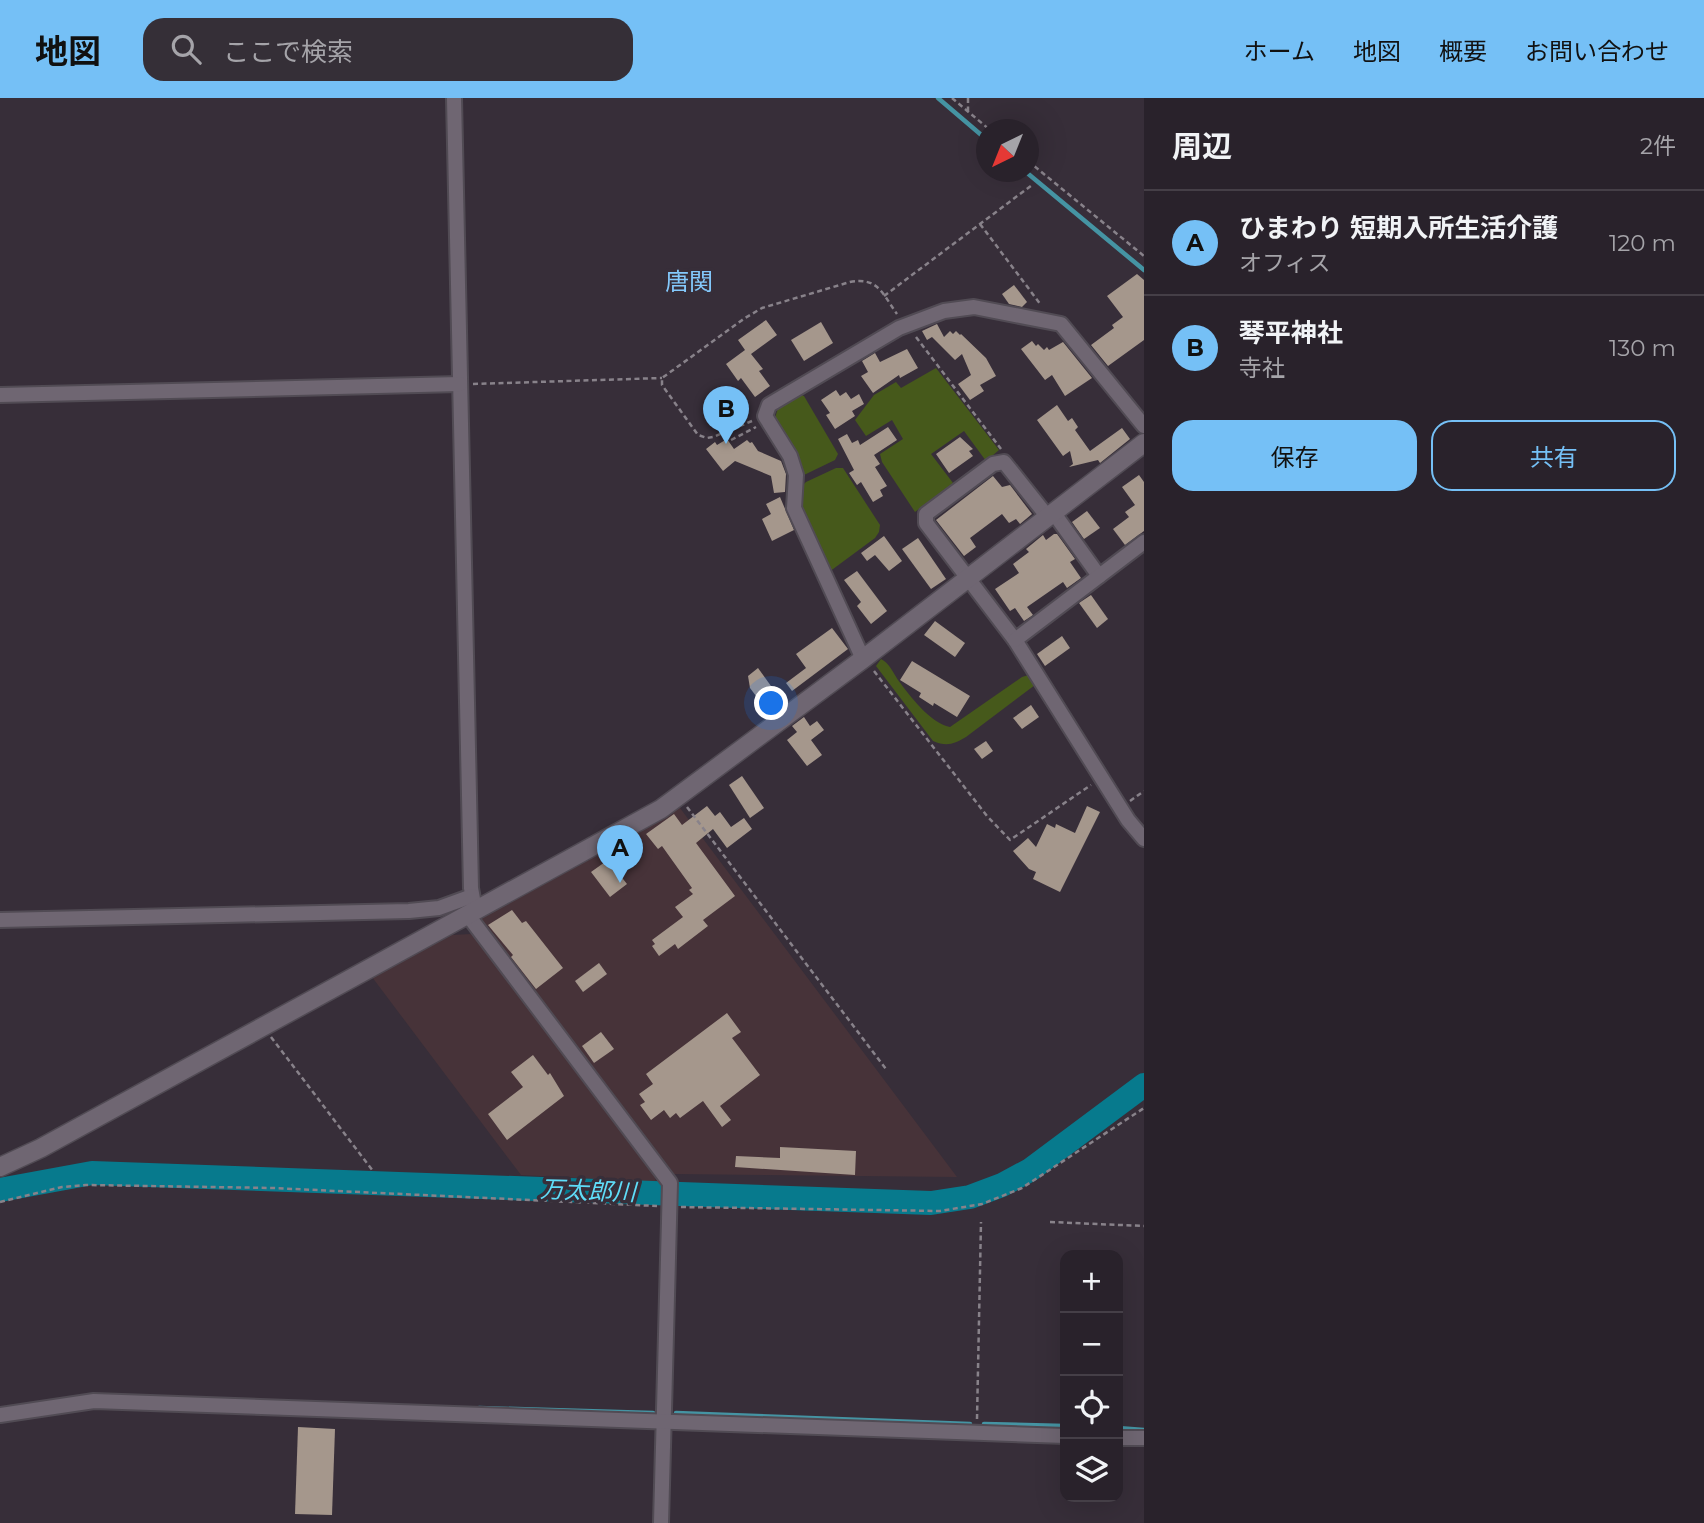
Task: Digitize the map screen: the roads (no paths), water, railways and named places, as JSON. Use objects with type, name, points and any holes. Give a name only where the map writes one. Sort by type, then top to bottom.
[{"type":"street","points":[[454,98],[471,907],[670,1186],[661,1523]]},
{"type":"street","points":[[863,659],[793,508],[796,475],[790,456],[767,418],[769,405],[906,325],[944,311],[974,307],[1061,324],[1144,426]]},
{"type":"street","points":[[0,395],[460,384]]},
{"type":"street","points":[[0,1167],[41,1148],[263,1026],[471,907],[662,808],[863,659],[1050,514],[1141,450]]},
{"type":"street","points":[[1100,576],[1004,462],[993,464],[926,514],[926,523],[1015,640],[1144,839]]},
{"type":"street","points":[[1015,640],[1144,542]]},
{"type":"street","points":[[0,920],[409,911],[471,907]]},
{"type":"street","points":[[0,1415],[94,1401],[1060,1436]]},
{"type":"street","points":[[1123,1438],[1144,1438]]},
{"type":"waterway","points":[[938,98],[976,130]]},
{"type":"waterway","points":[[1038,182],[1144,270]]},
{"type":"waterway","name":"万太郎川","points":[[0,1190],[92,1173],[931,1203],[970,1197],[1002,1185],[1030,1170],[1144,1085]]},
{"type":"waterway","points":[[479,1408],[653,1413]]},
{"type":"waterway","points":[[676,1413],[970,1424]]},
{"type":"waterway","points":[[984,1424],[1060,1426]]},
{"type":"waterway","points":[[1123,1428],[1144,1430]]},
{"type":"place","name":"琴平神社","points":[[726,444]]},
{"type":"place","name":"ひまわり 短期入所生活介護","points":[[620,883]]},
{"type":"district","name":"唐関","points":[[689,282]]}]
